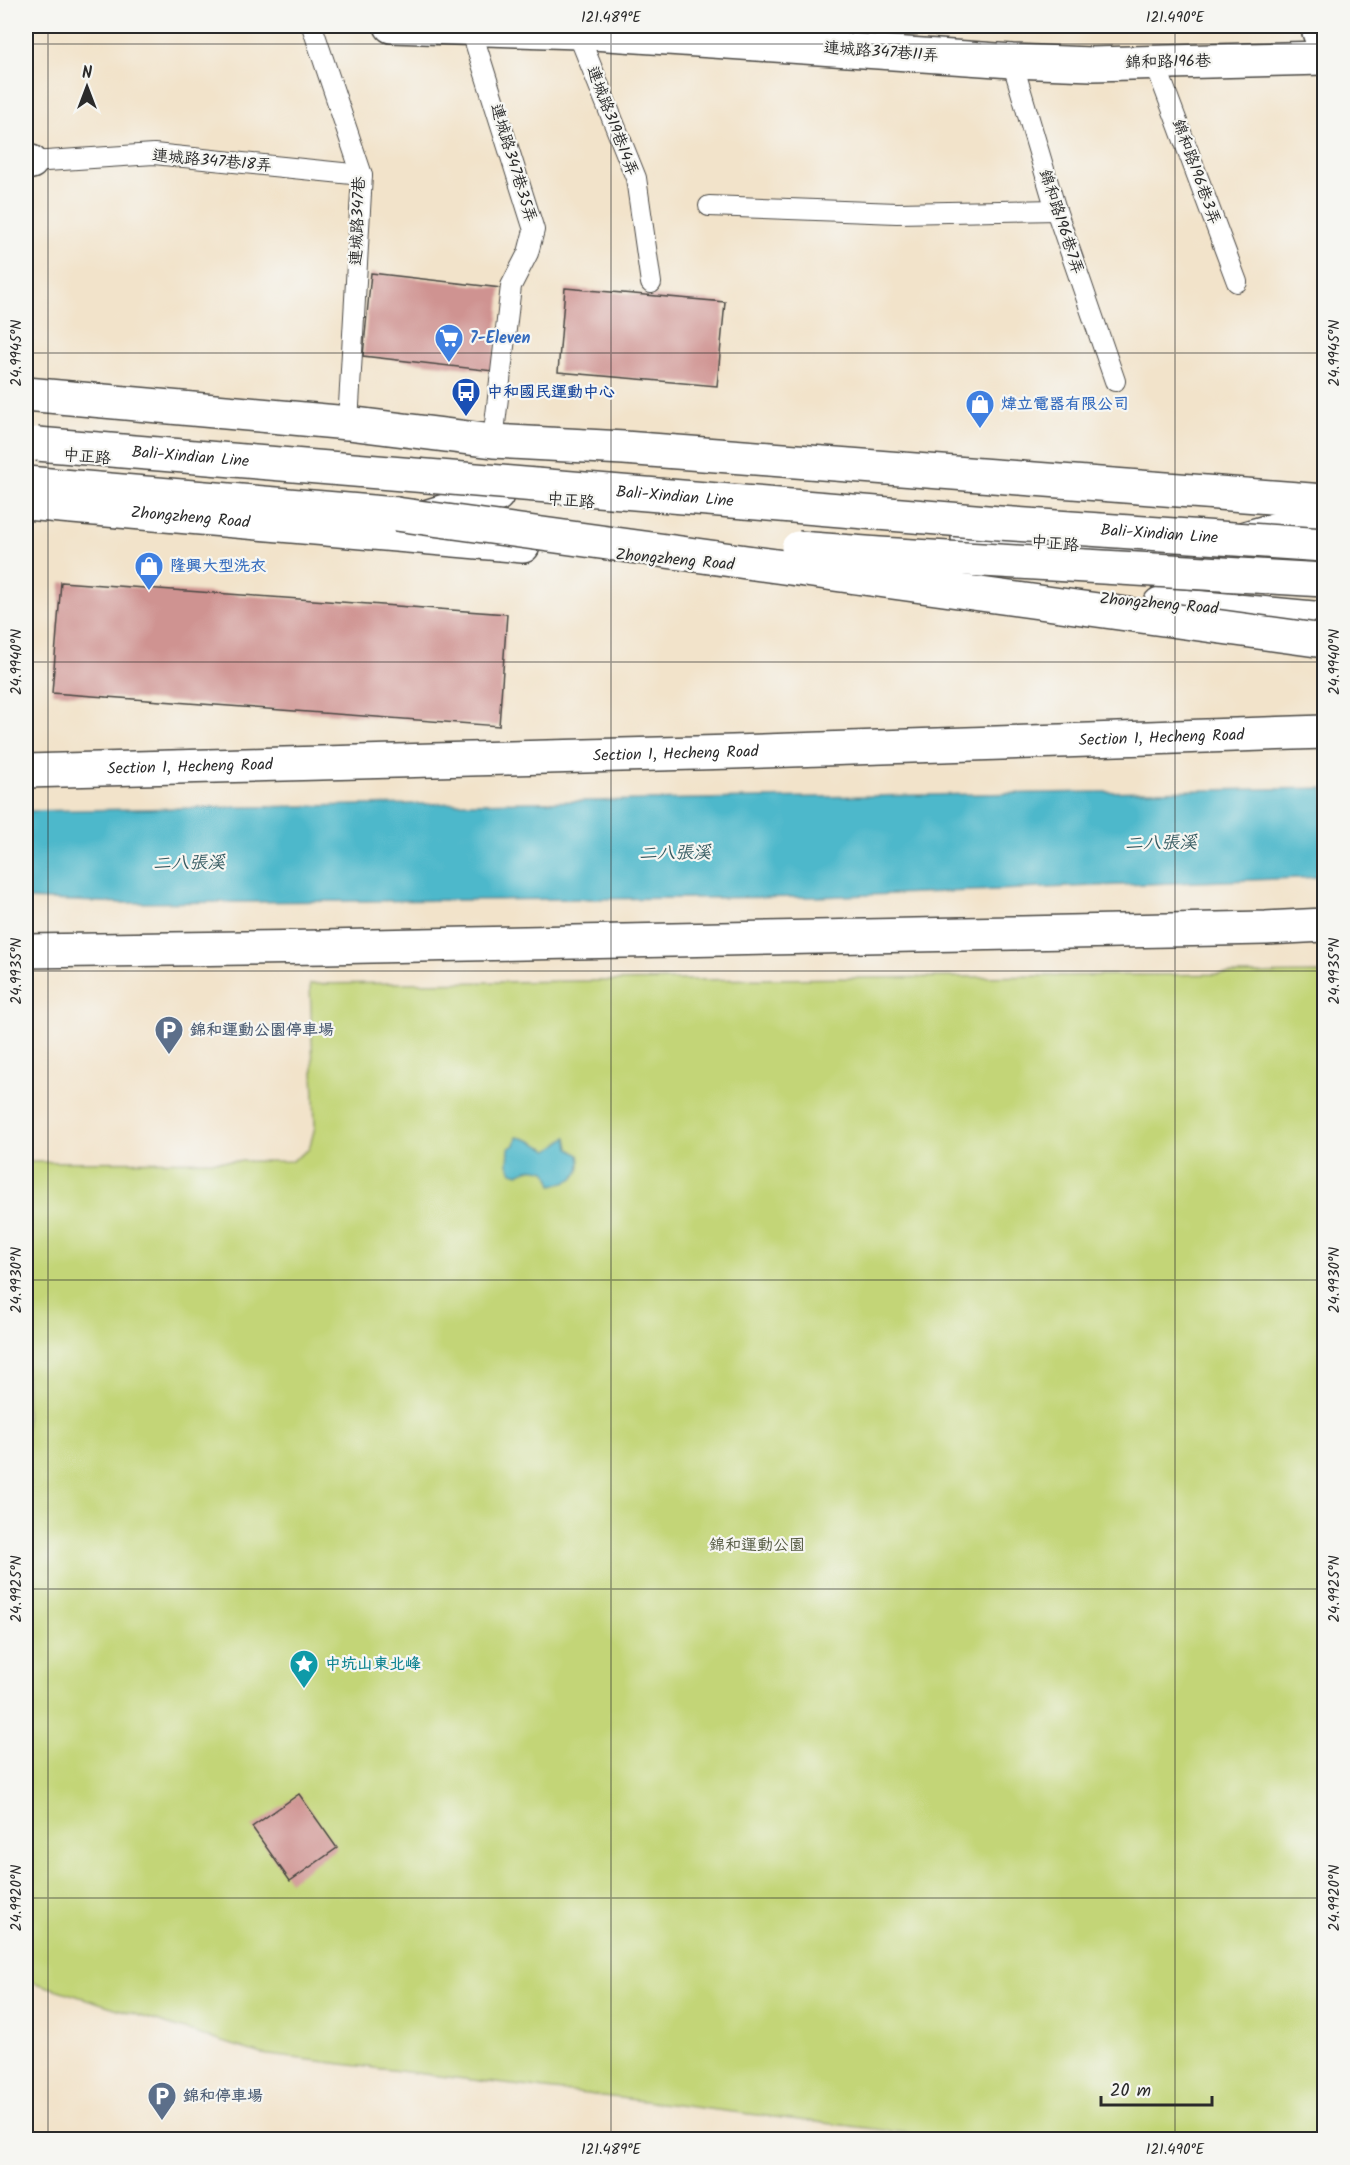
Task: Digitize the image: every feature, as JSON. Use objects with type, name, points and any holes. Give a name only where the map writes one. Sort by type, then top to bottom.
[{"type":"main road","name":"連城路347巷11弄","points":[[391,26],[734,34],[1012,61]]},
{"type":"main road","points":[[1317,26],[1324,46]]},
{"type":"main road","name":"錦和路196巷","points":[[1012,61],[1092,64],[1324,58]]},
{"type":"main road","points":[[26,394],[348,423],[493,441],[624,448],[1324,501]]},
{"type":"main road","name":"Bali-Xindian Line","points":[[26,443],[987,522],[1324,546]]},
{"type":"main road","name":"中正路","points":[[26,451],[497,495],[1189,554]]},
{"type":"main road","points":[[26,483],[385,523],[1324,641]]},
{"type":"main road","points":[[385,523],[497,495]]},
{"type":"main road","name":"Zhongzheng Road","points":[[26,503],[385,523],[1324,619]]},
{"type":"main road","points":[[1189,554],[1324,516]]},
{"type":"main road","points":[[385,523],[1324,580]]},
{"type":"main road","points":[[1189,554],[1324,594]]},
{"type":"main road","name":"Section 1, Hecheng Road","points":[[26,771],[721,752],[1324,732]]},
{"type":"main road","points":[[26,951],[383,946],[1324,925]]},
{"type":"lane","name":"連城路347巷","points":[[312,26],[362,175],[348,423]]},
{"type":"lane","name":"連城路347巷35弄","points":[[471,27],[534,230],[528,253],[511,286],[493,441]]},
{"type":"lane","name":"連城路319巷14弄","points":[[576,29],[636,178],[651,283]]},
{"type":"lane","name":"錦和路196巷7弄","points":[[1012,61],[1056,210],[1115,381]]},
{"type":"lane","name":"錦和路196巷3弄","points":[[1155,63],[1237,282]]},
{"type":"lane","name":"連城路347巷18弄","points":[[28,163],[154,154],[362,175]]},
{"type":"lane","points":[[709,206],[897,213],[1056,210]]},
{"type":"green space","name":"錦和運動公園","points":[[1324,973],[1324,2139],[967,2140],[766,2116],[261,2054],[26,1980],[28,1902],[26,1902],[26,1162],[292,1161],[309,1149],[315,1127],[310,984]]},
{"type":"water","name":"二八張溪","points":[[1324,788],[1324,877],[818,897],[122,903],[26,899],[26,811]]},
{"type":"water","points":[[517,1137],[530,1140],[549,1150],[567,1137],[569,1148],[579,1155],[578,1173],[570,1180],[552,1185],[547,1172],[543,1170],[525,1170],[518,1174],[512,1172],[508,1164],[509,1148],[515,1145]]},
{"type":"building","points":[[371,273],[501,288],[493,371],[363,356]]},
{"type":"building","points":[[565,288],[725,302],[717,386],[558,372]]},
{"type":"building","points":[[61,582],[507,614],[499,726],[52,693]]},
{"type":"building","points":[[299,1794],[337,1848],[290,1881],[252,1827]]},
{"type":"place","name":"7-Eleven","points":[[449,364]]},
{"type":"place","name":"中和國民運動中心","points":[[466,418]]},
{"type":"place","name":"煒立電器有限公司","points":[[980,430]]},
{"type":"place","name":"隆興大型洗衣","points":[[149,592]]},
{"type":"place","name":"錦和運動公園停車場","points":[[169,1056]]},
{"type":"place","name":"中坑山東北峰","points":[[304,1690]]},
{"type":"place","name":"錦和停車場","points":[[162,2122]]}]
